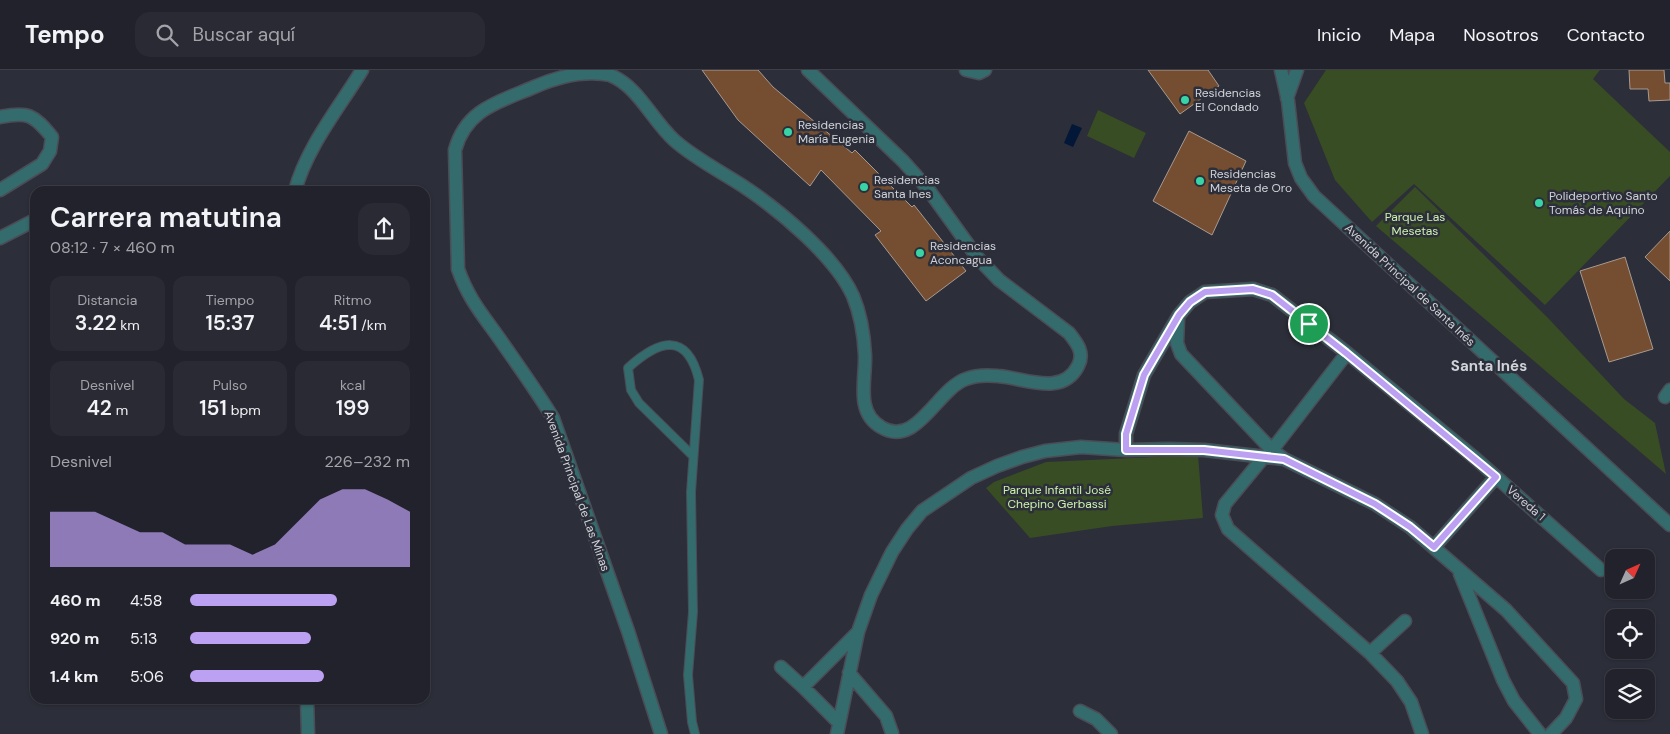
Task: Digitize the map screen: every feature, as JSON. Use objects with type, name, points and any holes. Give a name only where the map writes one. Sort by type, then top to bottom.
[{"type":"street","points":[[297,186],[312,148],[362,70]]},
{"type":"street","name":"Avenida Principal de Las Minas","points":[[661,734],[621,612],[553,418],[539,394],[475,305],[464,287],[458,269],[455,150],[458,138],[465,126],[474,117],[484,108],[548,81],[580,72],[594,70],[607,74],[631,88],[654,119],[676,142],[771,205],[815,246],[843,280],[853,296],[861,322],[865,358],[863,398],[866,409],[878,426],[887,431],[897,432],[916,424],[949,388],[960,381],[972,377],[999,376],[1040,384],[1053,384],[1065,380],[1074,373],[1082,354],[1077,342],[1069,333],[999,280],[977,257],[928,189],[904,161],[808,70]]},
{"type":"street","points":[[966,70],[979,72],[985,70]]},
{"type":"street","name":"Avenida Principal de Santa Inés","points":[[1281,70],[1287,98],[1295,163],[1301,178],[1314,196],[1670,525]]},
{"type":"street","points":[[1287,98],[1297,70]]},
{"type":"street","points":[[0,117],[17,114],[32,116],[52,137],[50,152],[42,164],[0,190]]},
{"type":"street","points":[[0,238],[30,223]]},
{"type":"street","name":"Vereda 1","points":[[1126,450],[1126,434],[1144,375],[1179,315],[1190,302],[1205,292],[1253,289],[1272,295],[1346,353],[1496,477],[1601,570]]},
{"type":"street","points":[[1179,315],[1177,336],[1181,354],[1268,454]]},
{"type":"street","points":[[1346,353],[1268,454],[1225,504],[1222,515],[1228,529],[1370,653],[1397,681],[1410,702],[1422,734]]},
{"type":"street","points":[[837,728],[858,632],[871,595],[892,552],[922,511],[945,494],[988,470],[1038,453],[1081,447],[1126,450],[1204,450],[1268,454],[1284,459],[1375,504],[1410,527],[1506,610],[1573,683],[1576,699],[1566,718],[1551,734]]},
{"type":"street","points":[[1434,547],[1496,477]]},
{"type":"street","points":[[1459,571],[1507,687],[1514,701],[1540,734]]},
{"type":"street","points":[[1370,653],[1405,621]]},
{"type":"street","points":[[803,687],[858,632]]},
{"type":"street","points":[[781,666],[803,687],[837,728]]},
{"type":"street","points":[[849,673],[886,716],[892,733]]},
{"type":"street","points":[[307,704],[308,734]]},
{"type":"street","points":[[1080,710],[1096,719],[1112,734]]},
{"type":"lane","points":[[693,456],[639,403],[631,390],[628,368],[649,351],[663,346],[674,345],[682,348],[695,364],[700,380],[691,492],[693,612],[688,675],[692,722],[695,734]]},
{"type":"green space","name":"Polideportivo Santo Tomás de Aquino","points":[[1326,70],[1600,70],[1593,79],[1670,152],[1670,176],[1545,305],[1414,184],[1372,222],[1335,180],[1304,103]]},
{"type":"green space","points":[[1098,110],[1146,133],[1134,158],[1087,136]]},
{"type":"green space","name":"Parque Las Mesetas","points":[[1415,187],[1548,318],[1624,399],[1655,423],[1666,474],[1376,226]]},
{"type":"green space","name":"Parque Infantil José Chepino Gerbassi","points":[[1198,455],[1203,518],[1112,526],[1030,538],[986,488],[994,482],[1046,462]]},
{"type":"water","points":[[1072,124],[1082,128],[1073,147],[1064,143]]},
{"type":"building","points":[[702,70],[758,70],[773,87],[852,153],[855,150],[912,207],[914,205],[966,271],[926,301],[875,235],[881,231],[821,170],[810,186],[738,120]]},
{"type":"building","name":"Residencias El Condado","points":[[1148,70],[1208,70],[1219,86],[1180,114]]},
{"type":"building","points":[[1629,70],[1664,70],[1665,83],[1670,83],[1670,100],[1649,101],[1648,89],[1630,89]]},
{"type":"building","name":"Residencias Meseta de Oro","points":[[1189,131],[1246,161],[1212,235],[1153,201]]},
{"type":"building","points":[[1670,231],[1670,281],[1645,257]]},
{"type":"building","points":[[1625,257],[1653,349],[1609,362],[1580,271]]},
{"type":"place","name":"Residencias El Condado","points":[[1185,100]]},
{"type":"place","name":"Residencias María Eugenia","points":[[788,132]]},
{"type":"place","name":"Residencias Meseta de Oro","points":[[1200,181]]},
{"type":"place","name":"Residencias Santa Ines","points":[[864,187]]},
{"type":"place","name":"Polideportivo Santo Tomás de Aquino","points":[[1539,203]]},
{"type":"place","name":"Residencias Aconcagua","points":[[920,253]]},
{"type":"district","name":"Santa Inés","points":[[1489,366]]},
{"type":"route","points":[[1253,289],[1272,295],[1309,324],[1496,477],[1434,547],[1410,527],[1375,504],[1284,459],[1204,450],[1126,450],[1126,434],[1144,375],[1179,315],[1190,302],[1205,292],[1253,289]]}]
